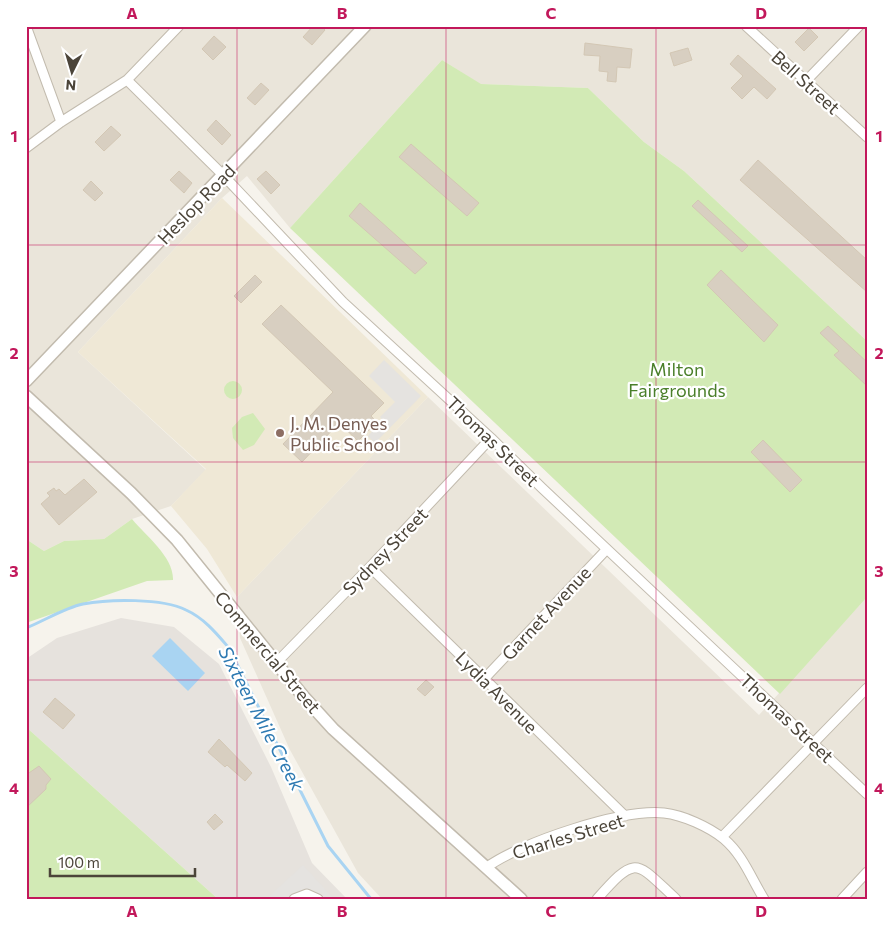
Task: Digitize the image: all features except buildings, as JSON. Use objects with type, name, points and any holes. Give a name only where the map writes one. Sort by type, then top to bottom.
[{"type":"street","points":[[26,26],[61,122]]},
{"type":"street","points":[[26,148],[61,122],[127,80],[179,26]]},
{"type":"street","name":"Heslop Road","points":[[26,381],[365,26]]},
{"type":"street","name":"Bell Street","points":[[746,26],[867,137]]},
{"type":"street","points":[[805,82],[858,26]]},
{"type":"street","name":"Thomas Street","points":[[127,80],[223,176],[343,302],[492,438],[867,794]]},
{"type":"street","name":"Commercial Street","points":[[26,396],[131,493],[177,540],[303,696],[333,729],[521,899]]},
{"type":"street","name":"Sydney Street","points":[[277,662],[492,438]]},
{"type":"street","name":"Garnet Avenue","points":[[485,678],[607,548]]},
{"type":"street","name":"Lydia Avenue","points":[[370,567],[485,678],[501,698],[625,816]]},
{"type":"street","points":[[722,837],[867,688]]},
{"type":"street","name":"Charles Street","points":[[487,867],[511,852],[565,833],[625,816],[664,813],[680,816],[722,837],[738,853],[764,899]]},
{"type":"street","points":[[597,899],[625,870],[636,867],[647,872],[676,899]]},
{"type":"street","points":[[842,899],[867,872]]},
{"type":"street","points":[[294,899],[307,894],[318,899]]},
{"type":"shaded area","points":[[26,26],[867,26],[867,341],[684,171],[644,142],[588,88],[480,84],[442,60],[290,228],[247,176],[222,198],[78,352],[206,470],[171,506],[132,519],[104,539],[64,541],[44,551],[26,539]]},
{"type":"shaded area","name":"J. M. Denyes Public School","points":[[222,198],[428,397],[237,597],[207,549],[171,506],[206,469],[78,352]]},
{"type":"shaded area","points":[[384,360],[421,396],[375,443],[368,436],[383,420],[380,417],[395,402],[369,376]]},
{"type":"shaded area","points":[[428,397],[759,715],[867,597],[867,899],[382,899],[358,873],[290,750],[240,638],[237,597]]},
{"type":"shaded area","points":[[121,618],[174,627],[219,664],[271,767],[312,863],[347,899],[218,899],[26,727],[26,659],[57,638]]},
{"type":"shaded area","points":[[303,865],[334,899],[266,899]]},
{"type":"green space","name":"Milton Fairgrounds","points":[[442,60],[481,84],[588,88],[644,142],[684,171],[867,341],[867,597],[780,694],[290,228]]},
{"type":"green space","points":[[233,381],[239,384],[242,390],[239,396],[233,399],[227,396],[224,390],[227,384]]},
{"type":"green space","points":[[253,413],[265,429],[254,445],[243,450],[233,438],[232,428],[242,417]]},
{"type":"green space","points":[[132,519],[164,555],[172,571],[173,580],[147,581],[26,623],[26,539],[44,551],[64,541],[104,539]]},
{"type":"green space","points":[[26,727],[218,899],[26,899]]},
{"type":"water","points":[[170,638],[205,673],[188,691],[152,656]]},
{"type":"waterway","name":"Sixteen Mile Creek","points":[[26,628],[76,606],[107,601],[163,603],[176,606],[199,617],[229,648],[328,846],[371,899]]},
{"type":"place","name":"J. M. Denyes Public School","points":[[280,433]]}]
